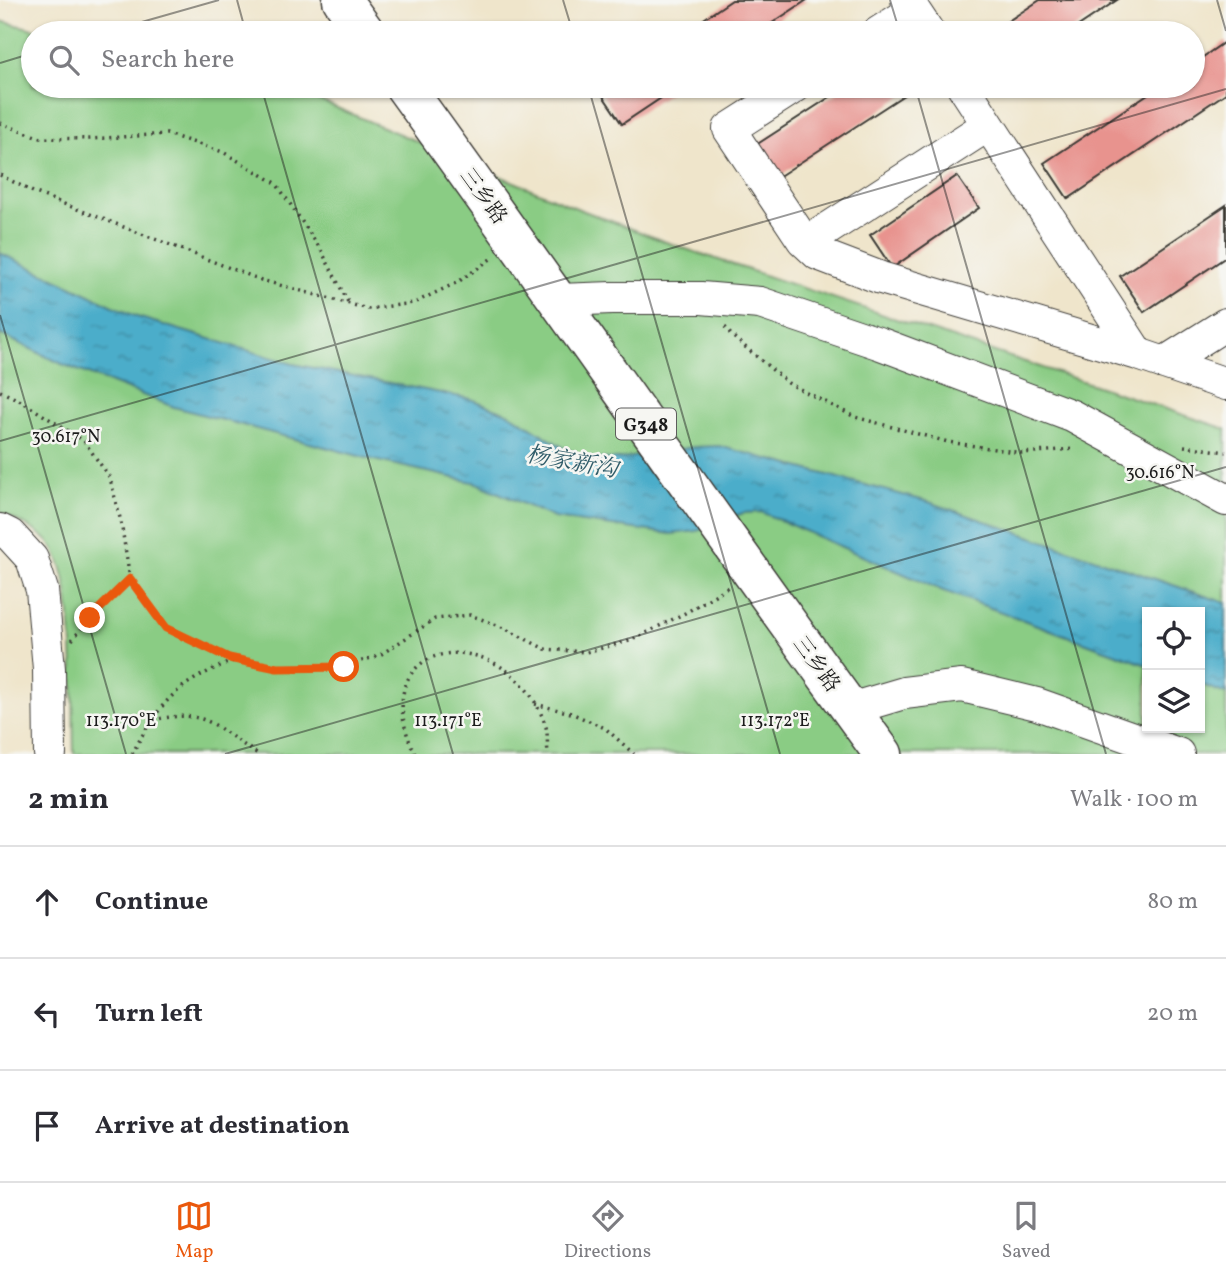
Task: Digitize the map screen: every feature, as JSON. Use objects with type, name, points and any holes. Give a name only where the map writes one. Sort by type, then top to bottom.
[{"type":"highway","points":[[342,0],[357,21]]},
{"type":"highway","name":"三乡路","points":[[413,98],[562,304],[727,540],[883,754]]},
{"type":"street","points":[[777,98],[729,129],[806,243],[818,254],[881,278],[1226,384]]},
{"type":"street","points":[[971,98],[1151,359]]},
{"type":"street","points":[[806,243],[988,125]]},
{"type":"street","points":[[562,304],[701,298],[760,303],[881,344],[1072,416],[1226,500]]},
{"type":"street","points":[[1151,359],[1226,324]]},
{"type":"street","points":[[0,530],[10,535],[32,559],[42,590],[49,669],[50,754]]},
{"type":"street","points":[[850,709],[904,693],[962,686],[1038,704],[1178,754]]},
{"type":"path","points":[[0,123],[41,138],[90,139],[167,134],[223,152],[276,183],[321,250],[349,304]]},
{"type":"path","points":[[0,175],[33,192],[261,280],[368,309],[414,303],[458,282],[516,240]]},
{"type":"path","points":[[701,298],[732,336],[788,383],[855,417],[948,443],[1022,453],[1125,445]]},
{"type":"path","points":[[0,391],[21,401],[84,441],[110,478],[121,522],[130,579],[166,628],[236,660],[277,668],[344,667],[380,655],[435,619],[470,615],[500,626],[545,649],[586,652],[630,641],[687,612],[751,573]]},
{"type":"path","points":[[1175,446],[1226,452]]},
{"type":"path","points":[[49,669],[90,618],[130,579]]},
{"type":"path","points":[[408,754],[414,753],[406,736],[401,705],[408,681],[419,663],[435,655],[452,652],[474,653],[498,664],[519,681],[547,728],[548,754]]},
{"type":"path","points":[[132,754],[164,701],[184,684],[207,671],[236,660]]},
{"type":"path","points":[[535,704],[571,713],[605,728],[634,754]]},
{"type":"path","points":[[151,720],[178,715],[201,718],[258,754]]},
{"type":"green space","points":[[0,21],[21,26],[21,98],[318,100],[579,209],[674,245],[1226,429],[1226,754],[74,754],[72,647],[67,589],[53,548],[42,536],[0,512]]},
{"type":"water","name":"杨家新沟","points":[[0,253],[137,317],[293,364],[471,399],[510,414],[564,448],[588,459],[620,459],[694,447],[719,446],[929,502],[1226,603],[1226,694],[1205,686],[1205,607],[1142,607],[1142,663],[941,590],[761,512],[743,513],[697,531],[671,534],[554,518],[477,483],[374,460],[174,407],[62,364],[0,334]]},
{"type":"building","points":[[732,0],[807,0],[775,21],[701,21]]},
{"type":"building","points":[[1040,0],[1117,0],[1086,21],[1008,21]]},
{"type":"building","points":[[1226,41],[1226,93],[1068,199],[1044,163],[1142,98],[1205,98],[1205,56]]},
{"type":"building","points":[[604,98],[661,98],[622,124]]},
{"type":"building","points":[[828,98],[899,98],[778,177],[756,145]]},
{"type":"building","points":[[957,176],[979,208],[892,268],[870,235]]},
{"type":"building","points":[[1226,205],[1226,257],[1144,312],[1120,276]]},
{"type":"route","points":[[90,618],[130,579],[166,628],[229,658],[277,668],[344,667]]}]
